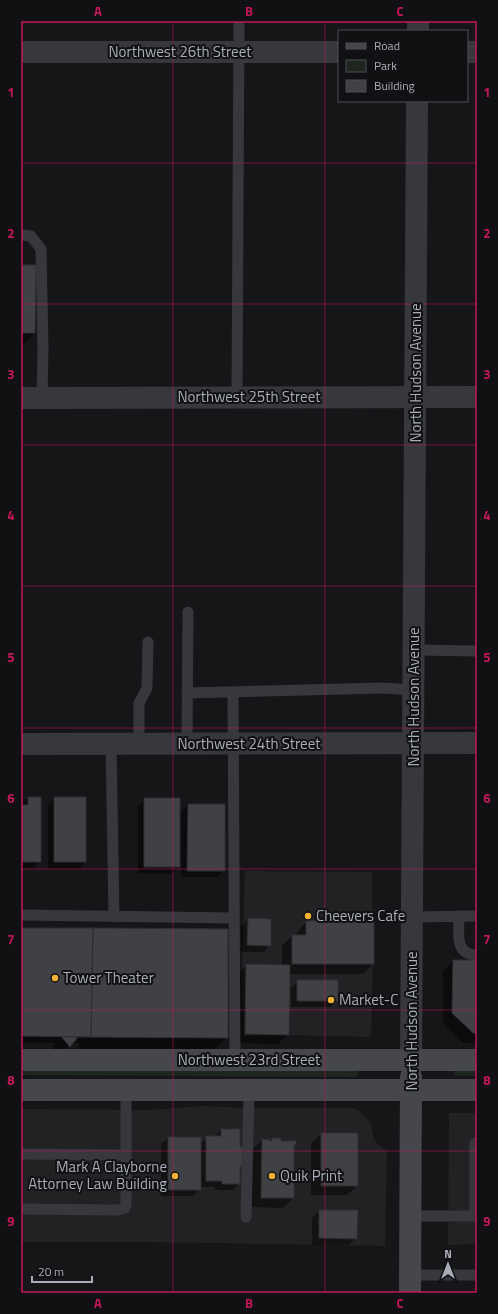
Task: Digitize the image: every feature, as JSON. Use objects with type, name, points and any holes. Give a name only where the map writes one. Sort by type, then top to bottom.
[{"type":"main road","name":"Northwest 23rd Street","points":[[21,1060],[477,1060]]},
{"type":"main road","name":"North Hudson Avenue","points":[[410,1284],[411,1060]]},
{"type":"main road","name":"Northwest 23rd Street","points":[[21,1090],[477,1090]]},
{"type":"street","name":"Northwest 26th Street","points":[[21,52],[338,52]]},
{"type":"street","name":"North Hudson Avenue","points":[[411,1060],[417,102]]},
{"type":"street","name":"Northwest 25th Street","points":[[32,398],[477,397]]},
{"type":"street","name":"Northwest 24th Street","points":[[21,744],[477,744]]},
{"type":"lane","points":[[237,397],[239,21]]},
{"type":"lane","points":[[21,235],[31,236],[41,249],[43,349],[32,398]]},
{"type":"lane","points":[[187,744],[188,612]]},
{"type":"lane","points":[[140,744],[139,703],[147,688],[148,642]]},
{"type":"lane","points":[[414,650],[477,651]]},
{"type":"lane","points":[[187,694],[383,688],[414,690]]},
{"type":"lane","points":[[234,692],[235,1060]]},
{"type":"lane","points":[[111,744],[114,917]]},
{"type":"lane","points":[[21,915],[234,918]]},
{"type":"lane","points":[[459,916],[459,944],[469,955],[477,955]]},
{"type":"lane","points":[[412,917],[477,916]]},
{"type":"lane","points":[[21,1209],[118,1210],[125,1208],[126,1090]]},
{"type":"lane","points":[[246,1217],[249,1090]]},
{"type":"lane","points":[[411,1216],[476,1216],[474,1142],[477,1142]]},
{"type":"lane","points":[[21,1154],[126,1155]]},
{"type":"lane","points":[[410,1284],[477,1275]]},
{"type":"shaded area","points":[[245,871],[372,872],[373,963],[371,1037],[289,1035],[244,1036],[242,961]]},
{"type":"shaded area","points":[[203,1106],[248,1108],[354,1108],[358,1110],[366,1117],[371,1125],[374,1139],[377,1144],[387,1151],[385,1246],[147,1242],[21,1242],[21,1109],[150,1110]]},
{"type":"shaded area","points":[[449,1113],[477,1113],[477,1244],[448,1245]]},
{"type":"green space","points":[[21,1069],[356,1070],[358,1075],[354,1077],[21,1075]]},
{"type":"green space","points":[[455,1070],[477,1070],[477,1076],[457,1076],[454,1074]]},
{"type":"building","points":[[21,265],[36,265],[35,333],[21,333]]},
{"type":"building","points":[[28,797],[41,797],[41,862],[21,862],[21,805],[28,805]]},
{"type":"building","points":[[54,797],[86,797],[86,862],[54,862]]},
{"type":"building","points":[[144,798],[180,798],[180,867],[144,867]]},
{"type":"building","points":[[188,804],[225,804],[225,871],[187,871]]},
{"type":"building","points":[[248,918],[271,919],[271,946],[247,945]]},
{"type":"building","points":[[350,918],[374,918],[374,964],[292,964],[292,935],[306,935],[306,921],[350,920]]},
{"type":"building","name":"Tower Theater","points":[[21,928],[93,928],[91,1037],[21,1036]]},
{"type":"building","points":[[93,928],[228,929],[228,1038],[91,1037]]},
{"type":"building","points":[[453,960],[477,960],[477,1033],[473,1033],[452,1013]]},
{"type":"building","points":[[246,964],[290,965],[289,1035],[245,1034]]},
{"type":"building","points":[[297,980],[338,980],[338,1001],[297,1001]]},
{"type":"building","points":[[61,1036],[69,1037],[78,1037],[70,1047]]},
{"type":"building","points":[[221,1129],[240,1129],[242,1167],[240,1167],[240,1184],[222,1184],[222,1181],[206,1181],[206,1136],[221,1136]]},
{"type":"building","points":[[321,1133],[358,1133],[358,1186],[321,1186]]},
{"type":"building","points":[[168,1137],[201,1137],[201,1190],[168,1190]]},
{"type":"building","points":[[272,1138],[281,1138],[281,1141],[296,1141],[296,1145],[294,1145],[294,1198],[261,1198],[262,1139],[272,1141]]},
{"type":"building","points":[[319,1210],[358,1210],[357,1239],[319,1238]]},
{"type":"place","name":"Cheevers Cafe","points":[[308,916]]},
{"type":"place","name":"Tower Theater","points":[[55,978]]},
{"type":"place","name":"Market-C","points":[[331,1000]]},
{"type":"place","name":"Mark A Clayborne Attorney Law Building","points":[[175,1176]]},
{"type":"place","name":"Quik Print","points":[[272,1176]]}]
